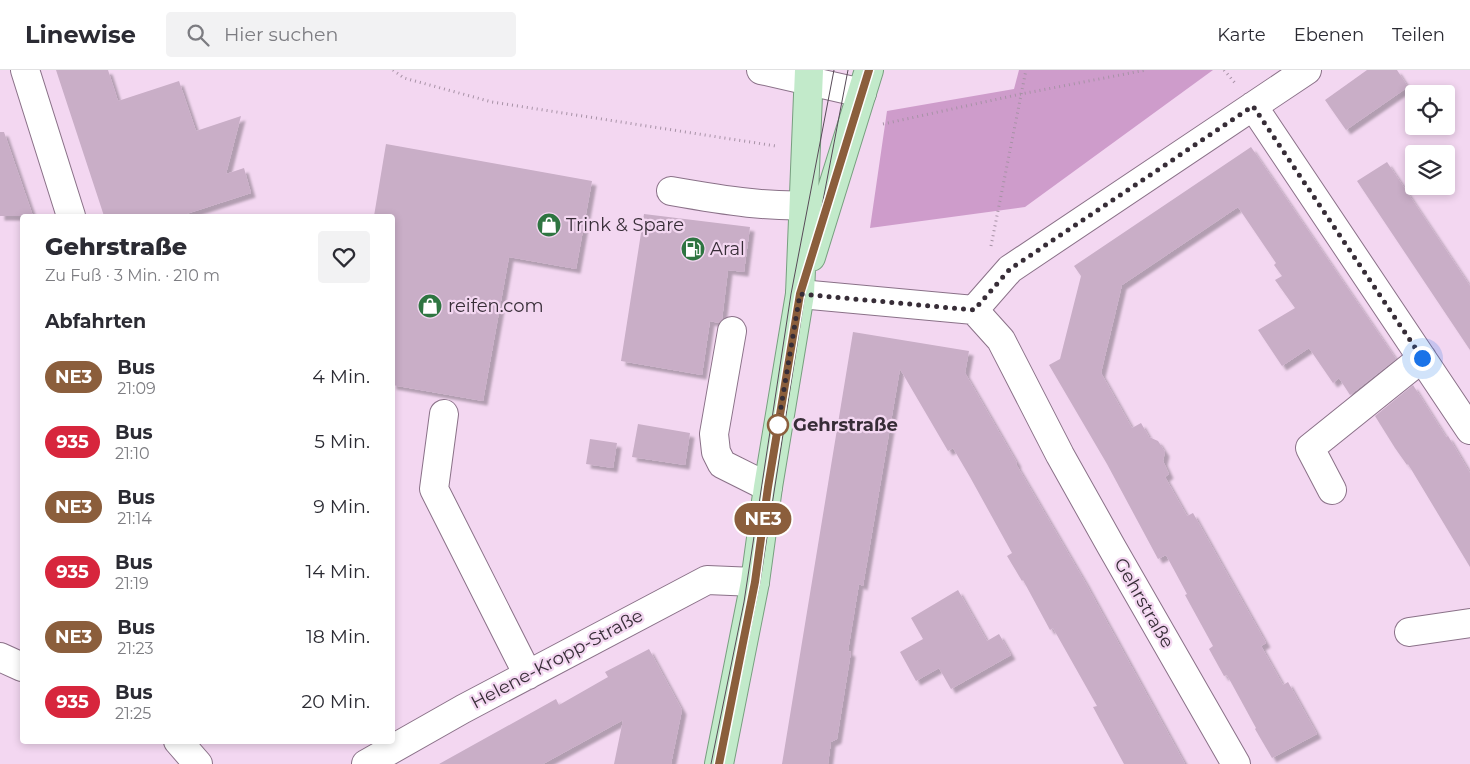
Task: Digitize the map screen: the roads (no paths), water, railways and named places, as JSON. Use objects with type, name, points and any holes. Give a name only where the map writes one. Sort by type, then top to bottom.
[{"type":"main road","points":[[809,76],[806,150],[816,204]]},
{"type":"main road","points":[[719,764],[755,582],[768,487],[816,204],[852,126],[866,81]]},
{"type":"street","points":[[25,70],[70,214]]},
{"type":"street","points":[[761,70],[866,81]]},
{"type":"street","points":[[800,294],[974,310],[1010,269],[1307,70]]},
{"type":"street","points":[[1253,106],[1470,430]]},
{"type":"street","points":[[671,191],[744,203],[816,204]]},
{"type":"street","name":"Gehrstraße","points":[[974,310],[1001,340],[1060,455],[1236,764]]},
{"type":"street","points":[[732,331],[714,434],[716,452],[722,464],[768,487]]},
{"type":"street","points":[[1332,490],[1310,448],[1422,358]]},
{"type":"street","points":[[444,414],[434,489],[528,675]]},
{"type":"street","name":"Helene-Kropp-Straße","points":[[366,764],[463,709],[708,580],[755,582]]},
{"type":"street","points":[[1410,632],[1470,624]]},
{"type":"street","points":[[0,657],[20,666]]},
{"type":"street","points":[[181,744],[198,764]]},
{"type":"tram line","points":[[711,764],[744,602],[791,294],[834,70]]},
{"type":"tram line","points":[[723,764],[760,582],[804,300],[848,70]]},
{"type":"place","name":"Trink & Spare","points":[[549,225]]},
{"type":"place","name":"Aral","points":[[693,249]]},
{"type":"place","name":"reifen.com","points":[[430,306]]},
{"type":"place","name":"Gehrstraße","points":[[778,425]]}]
